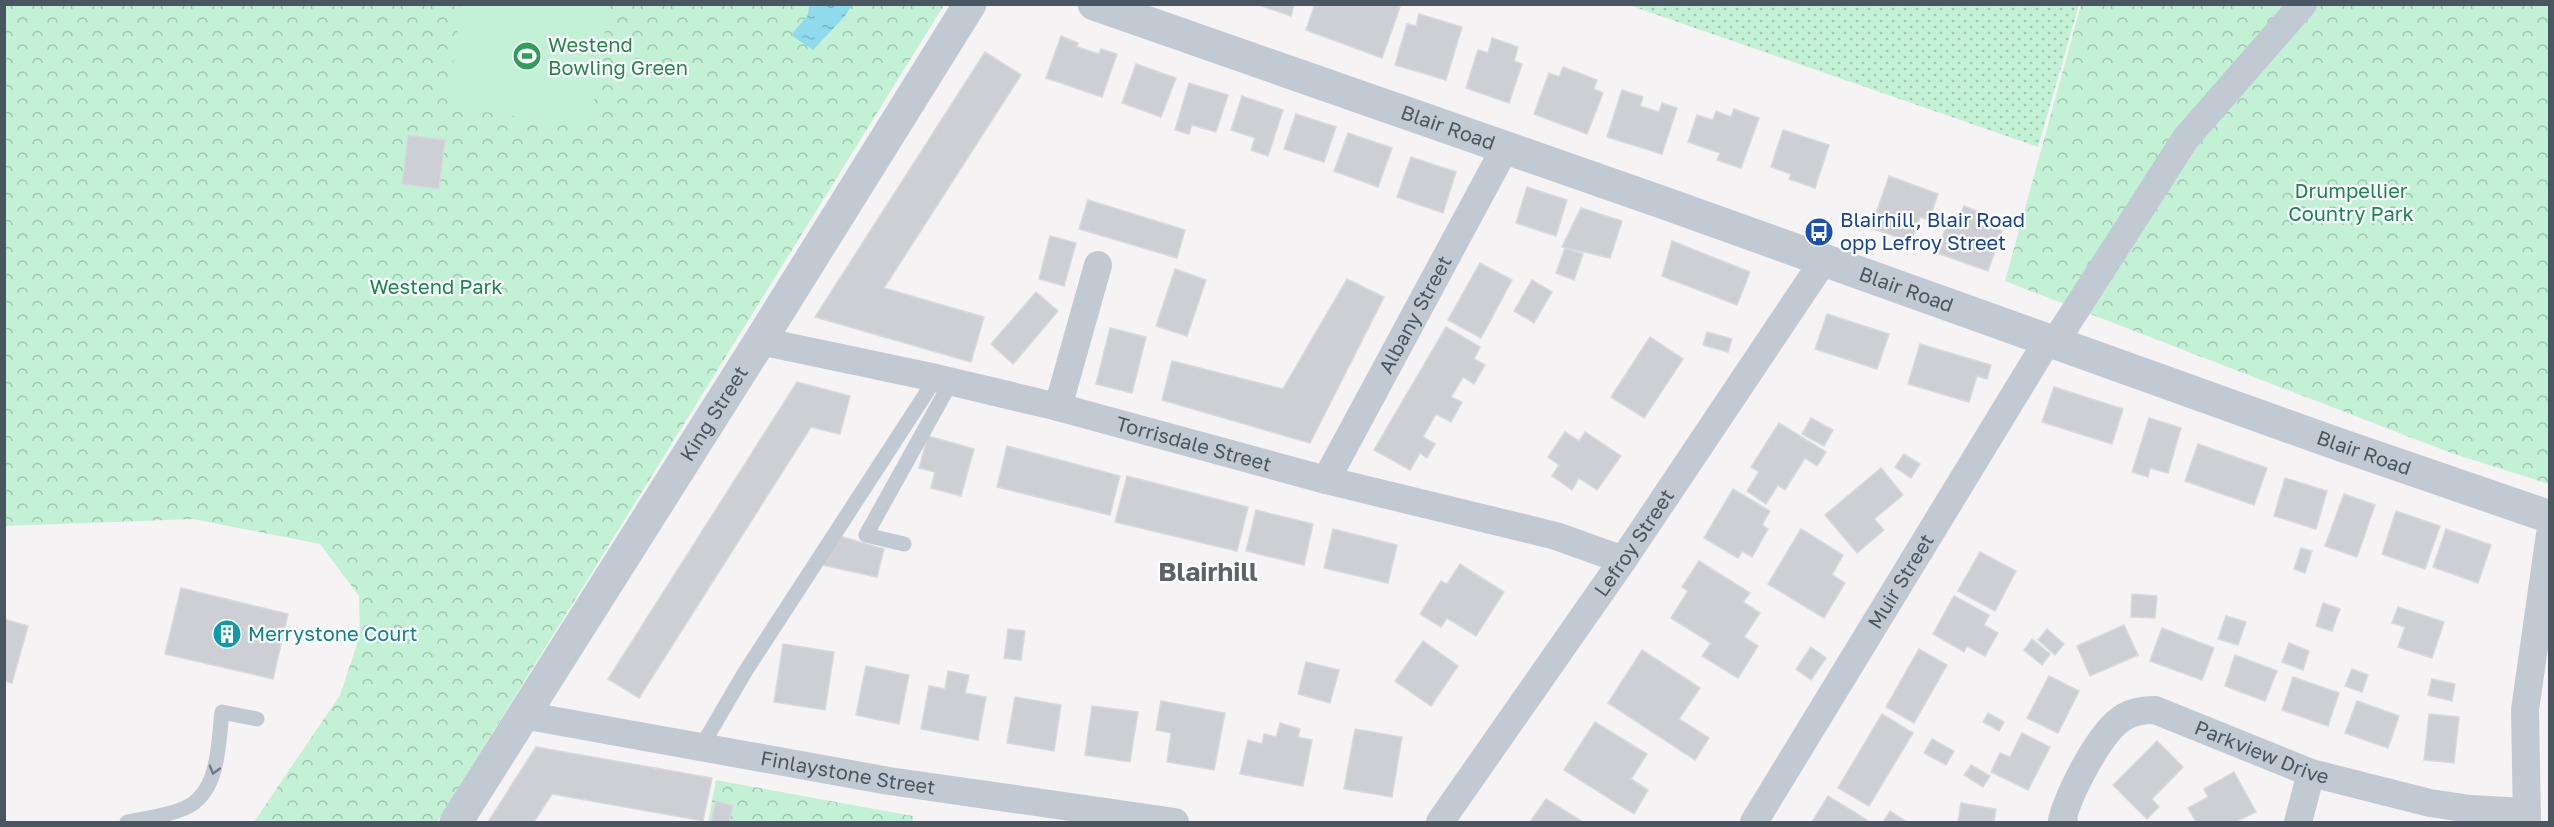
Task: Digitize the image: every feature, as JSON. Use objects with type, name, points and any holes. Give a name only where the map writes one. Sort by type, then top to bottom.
[{"type":"street","name":"King Street","points":[[456,822],[760,342],[970,4]]},
{"type":"street","name":"Blair Road","points":[[1094,4],[1824,260],[2334,443],[2550,517]]},
{"type":"street","name":"Muir Street","points":[[1754,822],[2052,341],[2186,138],[2303,4]]},
{"type":"street","name":"Albany Street","points":[[1326,480],[1505,148]]},
{"type":"street","name":"Lefroy Street","points":[[1440,822],[1623,561],[1824,260]]},
{"type":"street","points":[[1058,407],[1098,265]]},
{"type":"street","name":"Torrisdale Street","points":[[760,342],[943,380],[1058,407],[1326,480],[1556,536],[1623,561]]},
{"type":"street","points":[[2527,817],[2550,534]]},
{"type":"street","name":"Parkview Drive","points":[[2064,822],[2061,820],[2066,804],[2108,729],[2124,717],[2140,711],[2155,710],[2311,773],[2430,803],[2527,817]]},
{"type":"street","name":"Finlaystone Street","points":[[523,715],[889,781],[1175,822]]},
{"type":"street","points":[[2298,822],[2311,773]]},
{"type":"lane","points":[[904,544],[866,535],[943,380]]},
{"type":"lane","points":[[700,748],[745,672],[943,380]]},
{"type":"lane","points":[[127,822],[186,808],[198,800],[209,784],[216,765],[222,712],[257,719]]},
{"type":"green space","points":[[2079,4],[2038,147],[1629,5]]},
{"type":"green space","name":"Westend Park","points":[[4,5],[944,5],[437,822],[254,822],[340,695],[360,635],[359,596],[320,544],[193,519],[5,526]]},
{"type":"green space","name":"Westend Bowling Green","points":[[461,5],[609,5],[590,126],[447,107]]},
{"type":"green space","name":"Drumpellier Country Park","points":[[2081,5],[2549,5],[2549,484],[2451,453],[2005,281]]},
{"type":"green space","points":[[716,780],[913,816],[912,822],[708,822]]},
{"type":"water","points":[[809,5],[852,5],[845,16],[813,50],[791,35],[808,15]]},
{"type":"building","points":[[1256,4],[1294,4],[1291,16]]},
{"type":"building","points":[[1315,4],[1394,4],[1400,7],[1382,58],[1306,30]]},
{"type":"building","points":[[1419,14],[1462,27],[1446,80],[1395,65],[1407,24],[1416,26]]},
{"type":"building","points":[[1061,36],[1078,43],[1077,47],[1099,54],[1101,49],[1117,54],[1102,97],[1046,78]]},
{"type":"building","points":[[1492,38],[1518,47],[1514,61],[1522,64],[1509,103],[1466,88],[1478,50],[1488,53]]},
{"type":"building","points":[[985,52],[1021,75],[884,288],[984,317],[971,362],[815,317]]},
{"type":"building","points":[[1136,64],[1176,78],[1161,117],[1122,103]]},
{"type":"building","points":[[1563,67],[1597,80],[1594,89],[1603,93],[1587,134],[1534,114],[1549,73],[1559,77]]},
{"type":"building","points":[[1189,83],[1228,95],[1216,132],[1192,125],[1189,134],[1175,130]]},
{"type":"building","points":[[1622,90],[1643,97],[1640,106],[1659,112],[1662,103],[1677,108],[1662,154],[1607,137]]},
{"type":"building","points":[[1242,96],[1283,110],[1268,156],[1251,150],[1255,138],[1231,130]]},
{"type":"building","points":[[1734,109],[1759,118],[1741,168],[1717,160],[1720,153],[1688,142],[1697,115],[1713,120],[1716,111],[1731,117]]},
{"type":"building","points":[[1296,114],[1336,127],[1324,162],[1284,149]]},
{"type":"building","points":[[1783,130],[1829,145],[1815,188],[1789,179],[1791,174],[1771,167]]},
{"type":"building","points":[[1348,133],[1392,148],[1378,187],[1334,171]]},
{"type":"building","points":[[408,135],[445,140],[439,189],[402,184]]},
{"type":"building","points":[[1411,157],[1456,172],[1443,213],[1397,197]]},
{"type":"building","points":[[1889,176],[1938,194],[1929,220],[1920,217],[1911,242],[1871,228]]},
{"type":"building","points":[[1527,187],[1567,200],[1556,236],[1516,223]]},
{"type":"building","points":[[1088,200],[1185,230],[1177,258],[1079,229]]},
{"type":"building","points":[[1964,206],[1993,217],[1990,226],[2002,231],[1988,271],[1937,253],[1950,216],[1959,219]]},
{"type":"building","points":[[1581,208],[1622,221],[1610,258],[1562,247]]},
{"type":"building","points":[[1050,236],[1076,243],[1064,286],[1039,279]]},
{"type":"building","points":[[1672,241],[1750,272],[1737,305],[1662,276]]},
{"type":"building","points":[[1565,248],[1583,254],[1574,280],[1556,273]]},
{"type":"building","points":[[1480,263],[1512,280],[1481,338],[1448,320]]},
{"type":"building","points":[[1175,269],[1206,280],[1187,336],[1156,326]]},
{"type":"building","points":[[1347,279],[1384,297],[1310,443],[1162,400],[1172,361],[1283,389]]},
{"type":"building","points":[[1532,280],[1552,292],[1534,323],[1514,311]]},
{"type":"building","points":[[1036,292],[1058,311],[1013,364],[991,344]]},
{"type":"building","points":[[1827,314],[1889,334],[1877,369],[1815,349]]},
{"type":"building","points":[[1446,327],[1480,347],[1474,359],[1485,365],[1474,384],[1463,377],[1451,397],[1462,402],[1451,422],[1436,414],[1423,437],[1435,444],[1427,458],[1420,453],[1410,470],[1374,450]]},
{"type":"building","points":[[1110,328],[1146,337],[1132,393],[1096,384]]},
{"type":"building","points":[[1707,332],[1732,339],[1728,352],[1703,345]]},
{"type":"building","points":[[1650,337],[1683,359],[1644,418],[1611,397]]},
{"type":"building","points":[[1920,344],[1991,365],[1987,379],[1977,376],[1969,402],[1908,384]]},
{"type":"building","points":[[797,382],[850,396],[840,434],[811,427],[639,698],[608,679]]},
{"type":"building","points":[[2054,387],[2123,409],[2112,444],[2042,422]]},
{"type":"building","points":[[1811,418],[1833,430],[1824,446],[1802,434]]},
{"type":"building","points":[[2149,418],[2181,428],[2168,473],[2150,468],[2148,477],[2132,472]]},
{"type":"building","points":[[1779,423],[1826,452],[1817,466],[1805,458],[1785,490],[1778,485],[1766,504],[1747,491],[1759,472],[1751,467]]},
{"type":"building","points":[[1565,432],[1579,441],[1585,432],[1621,456],[1597,490],[1579,478],[1572,490],[1552,476],[1559,465],[1548,457]]},
{"type":"building","points":[[928,436],[974,449],[961,496],[931,488],[935,472],[919,468]]},
{"type":"building","points":[[2198,444],[2267,468],[2254,505],[2185,481]]},
{"type":"building","points":[[1007,446],[1120,476],[1110,515],[997,487]]},
{"type":"building","points":[[1904,454],[1920,464],[1911,478],[1895,467]]},
{"type":"building","points":[[1881,468],[1903,495],[1874,519],[1884,530],[1857,553],[1825,515]]},
{"type":"building","points":[[1127,476],[1248,507],[1237,551],[1115,522]]},
{"type":"building","points":[[2285,478],[2327,491],[2316,529],[2274,516]]},
{"type":"building","points":[[1733,489],[1770,511],[1762,525],[1768,529],[1752,557],[1742,551],[1738,558],[1704,538]]},
{"type":"building","points":[[2344,494],[2375,505],[2357,557],[2325,546]]},
{"type":"building","points":[[1256,510],[1313,524],[1304,565],[1246,551]]},
{"type":"building","points":[[2396,511],[2440,526],[2425,569],[2382,554]]},
{"type":"building","points":[[1333,529],[1397,545],[1388,583],[1324,568]]},
{"type":"building","points":[[1801,529],[1843,555],[1832,575],[1845,583],[1824,618],[1768,584]]},
{"type":"building","points":[[2446,529],[2491,545],[2478,583],[2433,567]]},
{"type":"building","points":[[840,536],[884,549],[877,577],[822,565]]},
{"type":"building","points":[[2301,548],[2312,551],[2305,573],[2294,569]]},
{"type":"building","points":[[1980,552],[2016,571],[1995,611],[1958,591]]},
{"type":"building","points":[[1699,561],[1750,593],[1743,602],[1760,613],[1744,637],[1758,646],[1738,678],[1702,656],[1711,643],[1671,618],[1688,591],[1682,587]]},
{"type":"building","points":[[1460,564],[1504,592],[1476,636],[1447,618],[1441,627],[1420,614],[1441,581],[1447,584]]},
{"type":"building","name":"Merrystone Court","points":[[181,588],[288,614],[273,679],[165,654]]},
{"type":"building","points":[[2132,594],[2157,596],[2155,618],[2131,617]]},
{"type":"building","points":[[1954,596],[1989,615],[1984,625],[1998,633],[1985,656],[1967,646],[1964,652],[1933,634]]},
{"type":"building","points":[[2323,603],[2340,609],[2332,631],[2316,626]]},
{"type":"building","points":[[2398,607],[2444,622],[2432,658],[2398,647],[2405,627],[2392,623]]},
{"type":"building","points":[[2226,616],[2246,622],[2238,645],[2218,639]]},
{"type":"building","points":[[4,619],[28,626],[12,683],[4,681]]},
{"type":"building","points":[[2124,625],[2138,655],[2090,676],[2077,646]]},
{"type":"building","points":[[2162,628],[2214,648],[2202,680],[2150,661]]},
{"type":"building","points":[[1008,629],[1025,631],[1021,660],[1004,658]]},
{"type":"building","points":[[2047,629],[2064,644],[2055,655],[2038,640]]},
{"type":"building","points":[[2032,639],[2050,654],[2042,665],[2024,650]]},
{"type":"building","points":[[1423,641],[1458,666],[1431,706],[1395,681]]},
{"type":"building","points":[[2289,643],[2309,651],[2303,670],[2282,662]]},
{"type":"building","points":[[783,644],[834,652],[825,710],[774,702]]},
{"type":"building","points":[[1811,647],[1826,658],[1811,680],[1796,669]]},
{"type":"building","points":[[1919,649],[1947,665],[1914,723],[1886,707]]},
{"type":"building","points":[[1642,650],[1700,688],[1679,719],[1709,738],[1695,760],[1608,703]]},
{"type":"building","points":[[2235,655],[2277,671],[2265,701],[2225,686]]},
{"type":"building","points":[[1306,662],[1339,670],[1330,703],[1298,694]]},
{"type":"building","points":[[866,666],[909,675],[899,724],[856,715]]},
{"type":"building","points":[[2352,669],[2368,675],[2362,692],[2345,686]]},
{"type":"building","points":[[948,671],[969,675],[965,693],[986,697],[978,740],[921,729],[929,686],[945,689]]},
{"type":"building","points":[[2049,676],[2079,691],[2058,733],[2027,718]]},
{"type":"building","points":[[2293,677],[2339,693],[2328,726],[2282,710]]},
{"type":"building","points":[[2432,679],[2455,684],[2452,701],[2428,695]]},
{"type":"building","points":[[1015,697],[1061,705],[1054,751],[1007,743]]},
{"type":"building","points":[[1161,701],[1225,713],[1214,770],[1167,762],[1171,733],[1156,730]]},
{"type":"building","points":[[2357,701],[2399,716],[2388,748],[2345,733]]},
{"type":"building","points":[[1092,706],[1138,712],[1130,762],[1085,755]]},
{"type":"building","points":[[1988,713],[2004,722],[1999,731],[1983,722]]},
{"type":"building","points":[[1882,714],[1913,733],[1869,806],[1838,788]]},
{"type":"building","points":[[2429,714],[2459,717],[2454,763],[2424,760]]},
{"type":"building","points":[[1595,722],[1647,754],[1631,779],[1648,790],[1634,814],[1564,770]]},
{"type":"building","points":[[1280,723],[1300,729],[1298,737],[1312,740],[1303,786],[1240,774],[1248,740],[1262,744],[1264,734],[1276,737]]},
{"type":"building","points":[[1355,729],[1402,737],[1392,797],[1344,789]]},
{"type":"building","points":[[2022,733],[2050,747],[2028,790],[1991,772],[2000,753],[2010,757]]},
{"type":"building","points":[[1932,739],[1954,751],[1946,765],[1924,753]]},
{"type":"building","points":[[2157,741],[2183,767],[2152,799],[2159,807],[2147,819],[2113,785]]},
{"type":"building","points":[[536,747],[712,778],[703,821],[552,794],[534,822],[488,822]]},
{"type":"building","points":[[1971,765],[1990,776],[1983,787],[1964,775]]},
{"type":"building","points":[[2234,772],[2256,812],[2235,822],[2196,822],[2188,808],[2208,797],[2204,789]]},
{"type":"building","points":[[1828,796],[1867,820],[1866,822],[1812,822]]},
{"type":"building","points":[[1546,799],[1583,822],[1530,822]]},
{"type":"building","points":[[716,801],[733,805],[729,822],[711,822]]},
{"type":"building","points":[[1961,803],[1996,809],[1994,822],[1958,822]]},
{"type":"building","points":[[1890,811],[1907,822],[1883,822]]},
{"type":"place","name":"Westend Bowling Green","points":[[527,56]]},
{"type":"place","name":"Blairhill, Blair Road opp Lefroy Street","points":[[1819,232]]},
{"type":"place","name":"Merrystone Court","points":[[227,634]]},
{"type":"district","name":"Blairhill","points":[[1208,572]]}]
